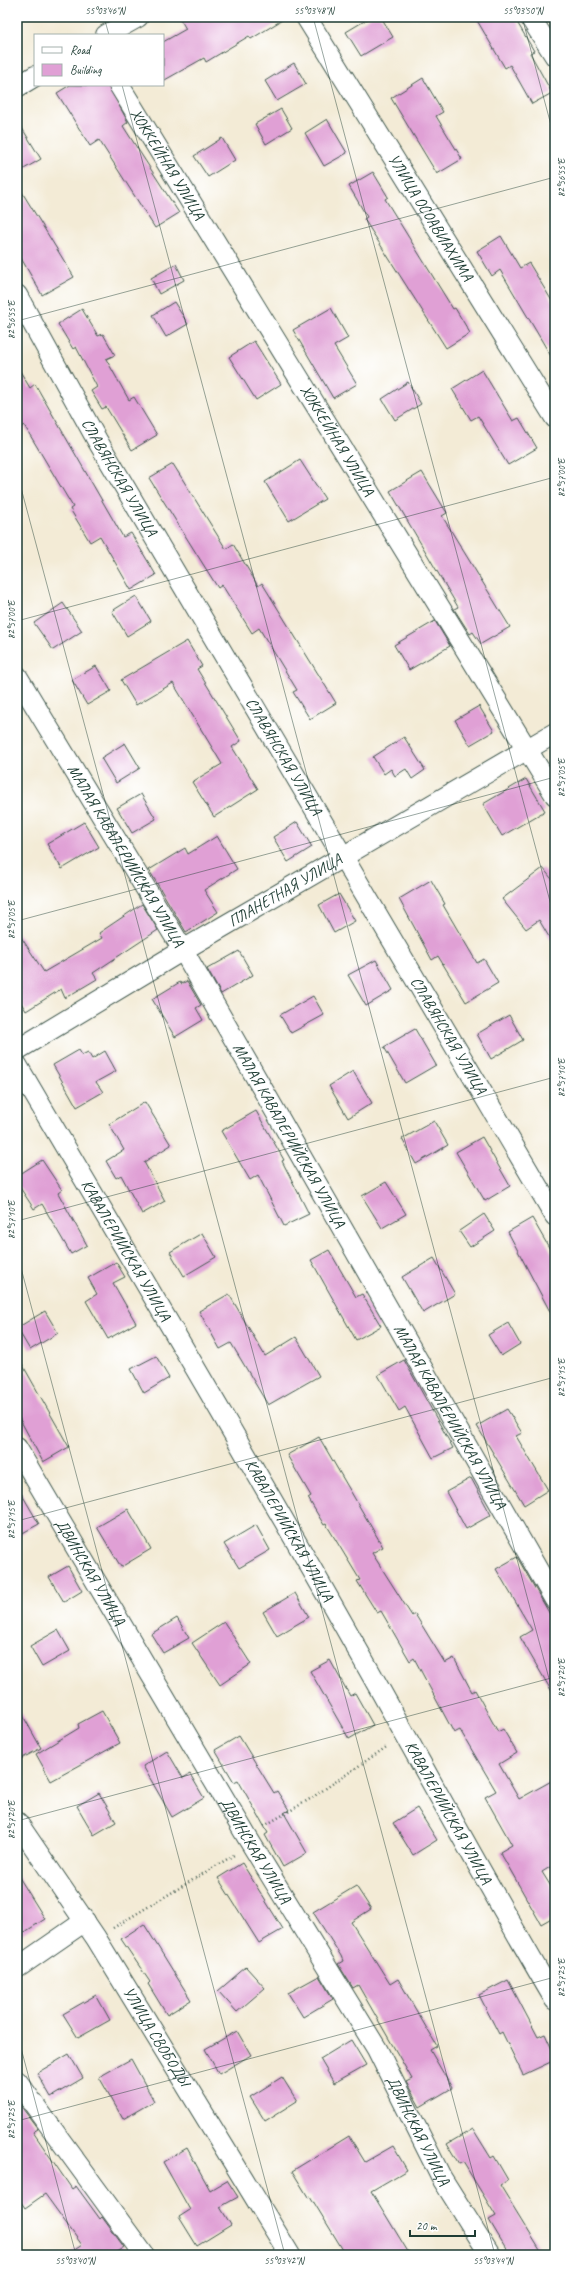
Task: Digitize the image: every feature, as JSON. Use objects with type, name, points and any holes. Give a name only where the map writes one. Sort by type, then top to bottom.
[{"type":"street","points":[[108,34],[138,17]]},
{"type":"street","name":"УЛИЦА ОСОАВИАХИМА","points":[[306,17],[555,418]]},
{"type":"street","points":[[530,17],[555,56]]},
{"type":"street","points":[[17,87],[34,77]]},
{"type":"street","name":"ХОККЕЙНАЯ УЛИЦА","points":[[120,86],[555,795]]},
{"type":"street","name":"СЛАВЯНСКАЯ УЛИЦА","points":[[17,295],[97,440],[555,1216]]},
{"type":"street","name":"МАЛАЯ КАВАЛЕРИЙСКАЯ УЛИЦА","points":[[17,676],[183,950],[555,1600]]},
{"type":"street","name":"ПЛАНЕТНАЯ УЛИЦА","points":[[17,1050],[183,950],[555,733]]},
{"type":"street","name":"КАВАЛЕРИЙСКАЯ УЛИЦА","points":[[17,1065],[309,1564],[406,1734],[472,1858],[555,2000]]},
{"type":"street","name":"ДВИНСКАЯ УЛИЦА","points":[[17,1448],[249,1840],[377,2049],[441,2177],[490,2255]]},
{"type":"street","name":"УЛИЦА СВОБОДЫ","points":[[17,1822],[85,1920],[290,2255]]},
{"type":"street","points":[[17,1968],[85,1920]]},
{"type":"street","points":[[17,2081],[144,2255]]},
{"type":"path","points":[[96,1938],[249,1840],[406,1734]]},
{"type":"building","points":[[179,17],[287,17],[251,39],[249,36],[206,62],[204,58],[164,80],[164,41],[186,29]]},
{"type":"building","points":[[371,17],[381,17],[393,37],[361,56],[346,32]]},
{"type":"building","points":[[475,17],[514,17],[534,51],[530,53],[552,93],[532,104],[510,65],[505,68]]},
{"type":"building","points":[[294,63],[306,84],[277,101],[265,81]]},
{"type":"building","points":[[423,78],[443,112],[436,116],[462,159],[437,174],[391,98]]},
{"type":"building","points":[[68,86],[109,86],[128,122],[123,126],[179,213],[155,228],[99,140],[90,146],[57,93]]},
{"type":"building","points":[[281,109],[292,128],[266,144],[255,124]]},
{"type":"building","points":[[327,119],[347,153],[324,166],[305,133]]},
{"type":"building","points":[[17,120],[41,159],[17,173]]},
{"type":"building","points":[[222,138],[235,160],[208,177],[194,156]]},
{"type":"building","points":[[373,172],[388,197],[385,199],[453,309],[455,308],[470,333],[446,348],[364,219],[367,217],[349,186]]},
{"type":"building","points":[[17,184],[74,277],[42,295],[17,251]]},
{"type":"building","points":[[501,236],[520,268],[529,263],[555,306],[555,363],[500,270],[492,276],[477,251]]},
{"type":"building","points":[[176,264],[184,280],[159,294],[151,278]]},
{"type":"building","points":[[174,302],[188,324],[166,337],[153,315]]},
{"type":"building","points":[[331,308],[348,338],[334,346],[357,384],[333,398],[293,330]]},
{"type":"building","points":[[82,309],[98,336],[103,334],[115,355],[106,359],[129,400],[134,397],[157,435],[132,450],[106,407],[102,409],[91,391],[97,387],[76,347],[73,349],[58,324]]},
{"type":"building","points":[[254,341],[281,384],[256,400],[229,357]]},
{"type":"building","points":[[17,366],[30,388],[35,384],[123,537],[131,533],[156,575],[131,590],[100,536],[90,542],[70,509],[73,507],[24,425],[17,430]]},
{"type":"building","points":[[482,370],[513,421],[519,418],[537,448],[508,465],[478,416],[471,420],[452,389]]},
{"type":"building","points":[[408,382],[421,404],[395,420],[382,399]]},
{"type":"building","points":[[300,460],[325,499],[289,521],[265,482]]},
{"type":"building","points":[[173,464],[226,549],[233,544],[258,586],[262,583],[336,703],[310,719],[293,692],[297,690],[259,628],[252,633],[222,585],[218,588],[149,478]]},
{"type":"building","points":[[422,472],[447,513],[442,516],[510,627],[481,644],[473,632],[470,634],[454,609],[458,607],[390,491]]},
{"type":"building","points":[[136,596],[151,621],[127,636],[112,611]]},
{"type":"building","points":[[63,603],[82,631],[53,650],[34,623]]},
{"type":"building","points":[[435,621],[450,646],[409,670],[394,645]]},
{"type":"building","points":[[187,641],[202,666],[197,669],[241,741],[232,747],[258,789],[214,817],[192,782],[222,764],[173,683],[136,705],[121,680]]},
{"type":"building","points":[[96,666],[111,691],[87,705],[72,680]]},
{"type":"building","points":[[479,706],[494,731],[470,745],[455,720]]},
{"type":"building","points":[[404,737],[425,770],[412,779],[406,769],[395,776],[391,769],[384,774],[373,757]]},
{"type":"building","points":[[125,743],[140,768],[116,783],[101,758]]},
{"type":"building","points":[[526,779],[545,811],[502,836],[483,804]]},
{"type":"building","points":[[141,794],[156,819],[132,833],[117,808]]},
{"type":"building","points":[[84,822],[99,847],[62,869],[47,844]]},
{"type":"building","points":[[297,822],[312,847],[288,862],[273,837]]},
{"type":"building","points":[[217,836],[237,869],[204,890],[218,912],[186,932],[149,870],[185,848],[188,854]]},
{"type":"building","points":[[543,868],[555,883],[555,947],[539,920],[526,929],[502,899]]},
{"type":"building","points":[[431,880],[445,904],[443,905],[477,963],[484,959],[498,983],[466,1002],[438,956],[432,960],[399,899]]},
{"type":"building","points":[[339,894],[355,921],[334,933],[319,905]]},
{"type":"building","points":[[142,904],[158,930],[93,973],[97,979],[65,998],[61,989],[26,1011],[17,996],[17,931],[44,972],[102,938],[99,933]]},
{"type":"building","points":[[239,951],[253,975],[221,994],[207,969]]},
{"type":"building","points":[[376,960],[393,990],[366,1006],[348,975]]},
{"type":"building","points":[[187,981],[201,1005],[196,1008],[203,1020],[175,1037],[152,999],[180,982],[181,984]]},
{"type":"building","points":[[313,996],[324,1015],[291,1033],[280,1015]]},
{"type":"building","points":[[509,1015],[523,1040],[491,1059],[477,1034]]},
{"type":"building","points":[[415,1029],[436,1065],[405,1083],[384,1047]]},
{"type":"building","points":[[79,1050],[82,1055],[88,1052],[92,1059],[105,1051],[116,1071],[96,1082],[103,1092],[77,1107],[53,1065]]},
{"type":"building","points":[[353,1071],[372,1103],[348,1118],[329,1086]]},
{"type":"building","points":[[145,1102],[171,1145],[144,1162],[165,1201],[142,1214],[121,1175],[116,1178],[106,1161],[124,1150],[109,1124]]},
{"type":"building","points":[[256,1111],[284,1160],[282,1161],[309,1214],[284,1226],[258,1175],[250,1180],[221,1131]]},
{"type":"building","points":[[434,1121],[448,1145],[416,1164],[402,1139]]},
{"type":"building","points":[[482,1137],[510,1186],[485,1201],[456,1152]]},
{"type":"building","points":[[42,1160],[62,1190],[58,1193],[87,1245],[71,1254],[42,1204],[34,1209],[17,1183],[17,1176]]},
{"type":"building","points":[[386,1182],[406,1214],[382,1228],[362,1196]]},
{"type":"building","points":[[484,1214],[495,1231],[470,1247],[459,1231]]},
{"type":"building","points":[[532,1218],[555,1258],[555,1321],[508,1232]]},
{"type":"building","points":[[202,1233],[216,1257],[184,1276],[170,1252]]},
{"type":"building","points":[[329,1250],[356,1297],[362,1294],[381,1326],[356,1340],[311,1260]]},
{"type":"building","points":[[434,1258],[455,1294],[423,1313],[402,1277]]},
{"type":"building","points":[[116,1262],[125,1277],[113,1283],[136,1323],[108,1339],[86,1301],[97,1294],[88,1278]]},
{"type":"building","points":[[229,1294],[265,1356],[296,1337],[319,1376],[268,1405],[231,1343],[220,1349],[199,1311]]},
{"type":"building","points":[[45,1311],[58,1333],[30,1350],[17,1328]]},
{"type":"building","points":[[508,1323],[520,1344],[501,1356],[488,1335]]},
{"type":"building","points":[[17,1355],[69,1447],[43,1462],[17,1414]]},
{"type":"building","points":[[156,1356],[169,1378],[144,1393],[131,1369]]},
{"type":"building","points":[[404,1360],[453,1448],[433,1458],[405,1407],[399,1411],[378,1375]]},
{"type":"building","points":[[507,1409],[522,1433],[516,1436],[548,1490],[524,1505],[477,1426]]},
{"type":"building","points":[[319,1437],[383,1547],[372,1553],[412,1616],[415,1614],[445,1663],[454,1658],[472,1692],[475,1690],[498,1732],[503,1729],[517,1753],[499,1764],[519,1799],[555,1779],[555,1864],[542,1872],[555,1893],[555,1916],[541,1924],[500,1852],[512,1845],[485,1797],[496,1791],[460,1730],[454,1733],[414,1658],[410,1661],[381,1611],[377,1613],[357,1581],[360,1580],[326,1524],[324,1525],[308,1498],[311,1496],[287,1455]]},
{"type":"building","points":[[471,1478],[491,1515],[466,1529],[446,1492]]},
{"type":"building","points":[[17,1486],[39,1524],[17,1536]]},
{"type":"building","points":[[128,1509],[151,1549],[121,1567],[97,1527]]},
{"type":"building","points":[[256,1525],[270,1550],[239,1568],[224,1544]]},
{"type":"building","points":[[517,1557],[555,1623],[555,1697],[520,1637],[532,1630],[496,1569]]},
{"type":"building","points":[[68,1566],[82,1591],[64,1602],[49,1577]]},
{"type":"building","points":[[295,1593],[309,1617],[277,1636],[263,1612]]},
{"type":"building","points":[[177,1618],[189,1638],[163,1653],[151,1634]]},
{"type":"building","points":[[224,1622],[251,1664],[220,1685],[192,1643]]},
{"type":"building","points":[[58,1630],[70,1651],[42,1667],[30,1646]]},
{"type":"building","points":[[330,1660],[350,1696],[355,1693],[373,1725],[349,1739],[310,1671]]},
{"type":"building","points":[[17,1705],[41,1748],[17,1761]]},
{"type":"building","points":[[102,1711],[120,1743],[51,1781],[36,1754],[79,1728],[78,1724]]},
{"type":"building","points":[[239,1736],[274,1793],[277,1791],[289,1810],[284,1813],[307,1853],[283,1867],[265,1835],[268,1833],[238,1780],[234,1782],[215,1750]]},
{"type":"building","points":[[167,1751],[183,1778],[190,1774],[204,1798],[172,1817],[143,1766]]},
{"type":"building","points":[[99,1793],[116,1822],[94,1835],[77,1806]]},
{"type":"building","points":[[417,1808],[437,1840],[413,1855],[393,1823]]},
{"type":"building","points":[[242,1863],[283,1929],[259,1943],[218,1878]]},
{"type":"building","points":[[17,1874],[45,1919],[17,1937]]},
{"type":"building","points":[[356,1886],[371,1909],[351,1922],[390,1984],[398,1979],[437,2046],[430,2050],[452,2088],[420,2107],[406,2082],[412,2079],[358,1985],[353,1988],[338,1964],[343,1961],[341,1956],[313,1912]]},
{"type":"building","points":[[144,1924],[191,2000],[167,2015],[148,1984],[150,1982],[121,1939]]},
{"type":"building","points":[[246,1967],[265,1988],[237,2012],[218,1991]]},
{"type":"building","points":[[319,1976],[333,1999],[303,2017],[288,1993]]},
{"type":"building","points":[[508,1980],[538,2037],[545,2034],[555,2056],[555,2060],[523,2075],[502,2032],[499,2034],[479,1995]]},
{"type":"building","points":[[96,1995],[110,2020],[78,2038],[63,2014]]},
{"type":"building","points":[[237,2031],[251,2055],[219,2074],[205,2049]]},
{"type":"building","points":[[351,2040],[366,2065],[334,2083],[320,2059]]},
{"type":"building","points":[[69,2054],[83,2078],[51,2097],[37,2073]]},
{"type":"building","points":[[131,2059],[154,2101],[123,2119],[99,2077]]},
{"type":"building","points":[[282,2077],[297,2101],[265,2121],[250,2097]]},
{"type":"building","points":[[17,2101],[38,2129],[33,2132],[72,2189],[76,2186],[100,2219],[102,2217],[124,2247],[112,2255],[67,2255],[82,2245],[45,2194],[25,2208],[17,2196]]},
{"type":"building","points":[[473,2129],[491,2158],[494,2156],[508,2180],[500,2185],[543,2255],[510,2255],[489,2220],[496,2216],[463,2162],[459,2164],[447,2144]]},
{"type":"building","points":[[349,2136],[365,2162],[393,2146],[407,2170],[371,2191],[410,2255],[346,2255],[310,2196],[308,2197],[292,2171]]},
{"type":"building","points":[[187,2148],[210,2190],[227,2180],[238,2197],[220,2207],[231,2225],[197,2246],[179,2217],[190,2210],[163,2162]]}]
